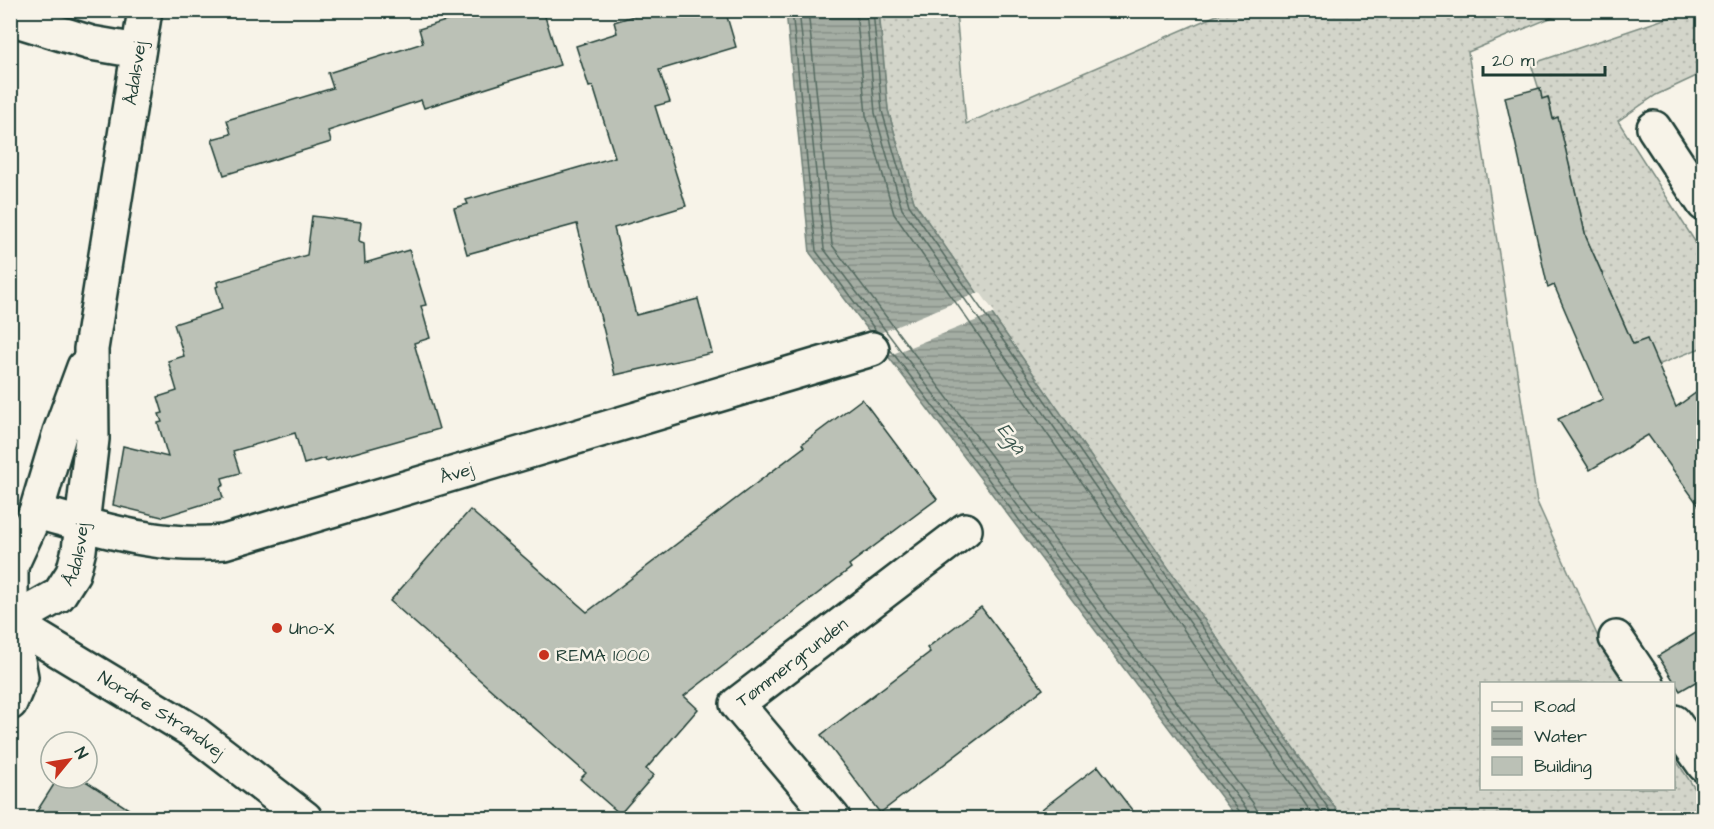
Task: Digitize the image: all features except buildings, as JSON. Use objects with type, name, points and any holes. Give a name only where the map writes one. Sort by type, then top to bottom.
[{"type":"street","name":"Ådalsvej","points":[[91,349],[60,432],[36,512],[11,566],[11,621],[59,595],[73,573],[79,550],[93,439],[91,349],[145,10]]},
{"type":"street","points":[[10,18],[91,43],[138,51]]},
{"type":"street","points":[[1654,128],[1704,204]]},
{"type":"street","name":"Åvej","points":[[36,512],[167,543],[197,545],[224,542],[872,349]]},
{"type":"street","name":"Tømmergrunden","points":[[833,819],[737,704],[965,530]]},
{"type":"street","points":[[10,703],[21,677],[11,621]]},
{"type":"street","name":"Nordre Strandvej","points":[[11,621],[192,730],[305,819]]},
{"type":"street","points":[[1616,638],[1646,682]]},
{"type":"street","points":[[1675,723],[1704,765]]},
{"type":"shaded area","points":[[879,11],[956,11],[966,124],[1226,11],[1567,11],[1468,52],[1537,502],[1608,659],[1623,682],[1480,682],[1480,790],[1675,790],[1675,759],[1703,801],[1703,818],[1342,818],[914,202],[888,110]]},
{"type":"shaded area","points":[[1688,11],[1703,11],[1703,73],[1656,95],[1618,121],[1703,254],[1703,347],[1658,365],[1633,344],[1586,237],[1558,118],[1553,119],[1548,97],[1542,99],[1531,64]]},
{"type":"water","name":"Egå","points":[[786,11],[879,11],[888,110],[914,202],[1342,818],[1237,818],[810,253]]},
{"type":"pier","points":[[980,292],[995,313],[885,357],[870,337]]},
{"type":"place","name":"Uno-X","points":[[277,628]]},
{"type":"place","name":"REMA 1000","points":[[544,655]]}]
